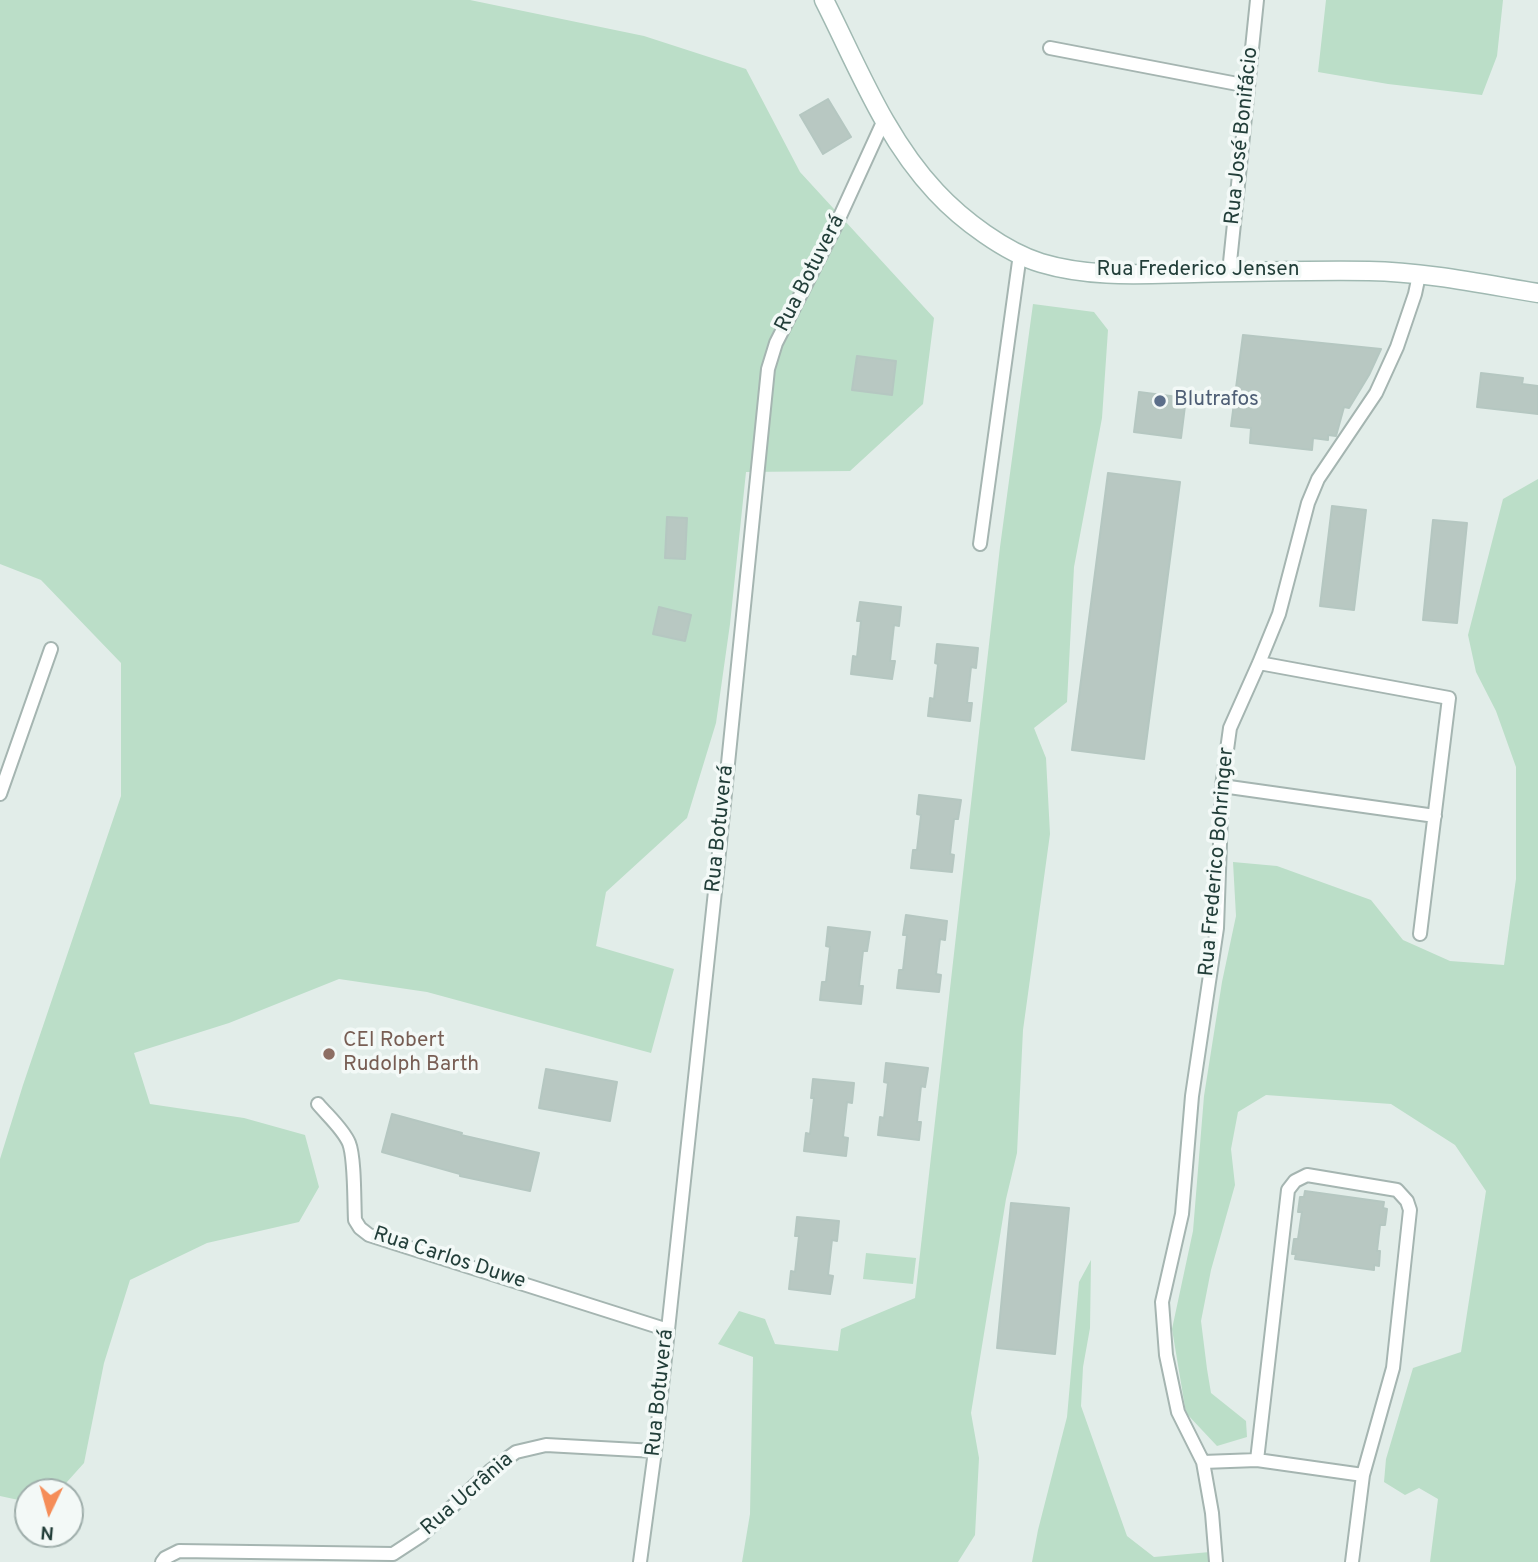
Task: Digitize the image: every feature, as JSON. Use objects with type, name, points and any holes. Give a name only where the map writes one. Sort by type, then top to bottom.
[{"type":"main road","name":"Rua Frederico Jensen","points":[[824,0],[884,120],[935,191],[974,224],[1020,254],[1040,263],[1075,271],[1121,275],[1373,271],[1419,275],[1538,293]]},
{"type":"street","name":"Rua José Bonifácio","points":[[1229,272],[1256,0]]},
{"type":"street","points":[[1050,48],[1248,86]]},
{"type":"street","name":"Rua Botuverá","points":[[640,1562],[655,1451],[715,895],[768,369],[776,344],[836,225],[884,120]]},
{"type":"street","points":[[980,544],[1020,254]]},
{"type":"street","name":"Rua Frederico Bohringer","points":[[1216,1562],[1212,1513],[1203,1462],[1178,1412],[1166,1355],[1162,1302],[1182,1214],[1192,1096],[1217,928],[1222,786],[1230,728],[1279,614],[1308,503],[1318,479],[1376,393],[1397,347],[1419,275]]},
{"type":"street","points":[[0,794],[51,649]]},
{"type":"street","points":[[1259,663],[1449,698],[1420,934]]},
{"type":"street","points":[[1222,786],[1435,816]]},
{"type":"street","name":"Rua Carlos Duwe","points":[[318,1104],[349,1144],[355,1220],[369,1235],[668,1330]]},
{"type":"street","points":[[1257,1460],[1288,1190],[1295,1181],[1307,1175],[1397,1190],[1407,1201],[1410,1210],[1393,1368],[1363,1475],[1352,1562]]},
{"type":"street","name":"Rua Ucrânia","points":[[162,1562],[179,1551],[393,1554],[422,1535],[490,1471],[516,1452],[546,1445],[655,1451]]},
{"type":"street","points":[[1203,1462],[1257,1460],[1363,1475]]},
{"type":"green space","points":[[0,0],[470,0],[644,36],[746,69],[800,172],[934,318],[923,404],[850,471],[746,472],[730,624],[716,723],[687,818],[606,892],[596,946],[674,969],[651,1053],[427,992],[339,979],[229,1023],[134,1053],[150,1104],[244,1118],[305,1135],[319,1187],[299,1222],[207,1243],[130,1280],[104,1363],[84,1463],[71,1478],[14,1478],[14,1499],[0,1496],[0,1159],[121,796],[121,663],[41,580],[0,564]]},
{"type":"green space","points":[[1326,0],[1503,0],[1497,56],[1482,95],[1388,84],[1318,72]]},
{"type":"green space","points":[[1033,304],[1094,312],[1108,330],[1102,418],[1074,567],[1067,702],[1034,728],[1046,758],[1050,834],[1023,1030],[1017,1153],[1006,1199],[971,1413],[979,1458],[975,1535],[958,1562],[742,1562],[750,1514],[753,1357],[718,1344],[739,1311],[765,1319],[775,1344],[838,1351],[841,1329],[915,1298],[1000,547]]},
{"type":"green space","points":[[1538,479],[1538,1562],[1430,1562],[1438,1499],[1419,1488],[1405,1495],[1384,1482],[1386,1459],[1413,1368],[1461,1352],[1486,1191],[1455,1145],[1391,1104],[1266,1095],[1238,1112],[1231,1149],[1235,1185],[1211,1270],[1201,1321],[1211,1393],[1246,1421],[1247,1437],[1217,1446],[1186,1413],[1172,1329],[1193,1231],[1204,1096],[1222,982],[1236,916],[1233,862],[1277,866],[1371,900],[1403,940],[1450,961],[1504,965],[1516,879],[1516,767],[1496,711],[1476,672],[1468,635],[1503,499]]},
{"type":"green space","points":[[866,1253],[916,1258],[913,1284],[863,1279]]},
{"type":"green space","points":[[1091,1260],[1090,1328],[1083,1367],[1081,1406],[1127,1536],[1154,1557],[1210,1552],[1209,1562],[1032,1562],[1067,1417],[1079,1282]]},
{"type":"building","points":[[828,99],[851,137],[823,154],[800,115]]},
{"type":"building","points":[[1243,335],[1381,349],[1349,408],[1344,407],[1336,436],[1328,435],[1328,440],[1313,438],[1312,450],[1250,443],[1251,428],[1231,426]]},
{"type":"building","points":[[857,356],[896,361],[892,395],[852,390]]},
{"type":"building","points":[[1481,373],[1523,378],[1522,384],[1538,386],[1538,414],[1477,407]]},
{"type":"building","points":[[1139,392],[1186,398],[1181,438],[1134,432]]},
{"type":"building","points":[[1108,473],[1180,482],[1144,759],[1072,750]]},
{"type":"building","points":[[1332,506],[1366,510],[1354,610],[1320,606]]},
{"type":"building","points":[[667,517],[687,518],[685,559],[665,558]]},
{"type":"building","points":[[1433,520],[1467,523],[1457,623],[1423,620]]},
{"type":"building","points":[[860,602],[901,607],[899,626],[894,625],[890,661],[895,661],[892,679],[851,674],[853,656],[857,657]]},
{"type":"building","points":[[659,607],[691,615],[685,641],[653,634]]},
{"type":"building","points":[[937,644],[978,648],[976,668],[971,667],[967,703],[972,703],[970,721],[928,716],[930,698],[934,699]]},
{"type":"building","points":[[919,795],[961,800],[958,819],[954,819],[950,854],[954,855],[952,872],[911,868],[913,850],[917,850],[921,815],[917,814]]},
{"type":"building","points":[[906,915],[947,921],[945,940],[940,939],[936,974],[941,975],[939,992],[897,988],[899,970],[903,970]]},
{"type":"building","points":[[828,927],[870,932],[867,951],[863,951],[859,986],[863,986],[861,1004],[820,1000],[822,982],[826,982],[830,947],[826,946]]},
{"type":"building","points":[[886,1063],[928,1068],[925,1087],[921,1086],[917,1122],[921,1122],[919,1140],[878,1135],[880,1117],[884,1118],[888,1083],[884,1082]]},
{"type":"building","points":[[546,1069],[617,1082],[610,1121],[539,1108]]},
{"type":"building","points":[[813,1079],[854,1083],[852,1103],[847,1102],[843,1137],[848,1138],[846,1156],[804,1151],[806,1133],[810,1134]]},
{"type":"building","points":[[392,1114],[462,1133],[461,1135],[539,1153],[530,1191],[460,1176],[382,1152]]},
{"type":"building","points":[[1305,1191],[1384,1202],[1383,1208],[1387,1209],[1385,1225],[1380,1225],[1377,1251],[1380,1251],[1379,1266],[1374,1265],[1374,1270],[1295,1259],[1296,1254],[1292,1254],[1294,1239],[1298,1239],[1302,1212],[1298,1212],[1300,1197],[1304,1197]]},
{"type":"building","points":[[1011,1203],[1069,1208],[1055,1354],[997,1348]]},
{"type":"building","points":[[797,1217],[839,1221],[837,1241],[832,1240],[828,1275],[833,1276],[830,1294],[789,1289],[791,1271],[795,1272],[799,1236],[795,1236]]},
{"type":"place","name":"Blutrafos","points":[[1160,401]]},
{"type":"place","name":"CEI Robert Rudolph Barth","points":[[329,1054]]}]
